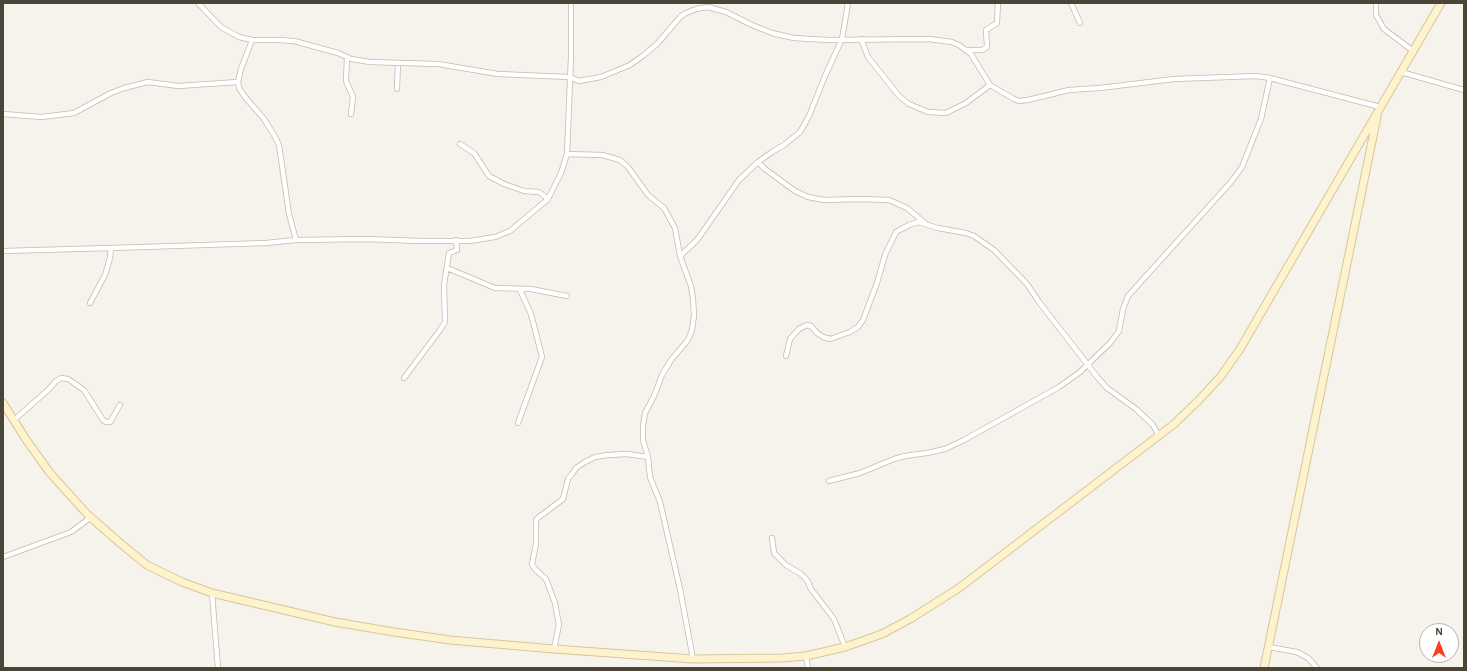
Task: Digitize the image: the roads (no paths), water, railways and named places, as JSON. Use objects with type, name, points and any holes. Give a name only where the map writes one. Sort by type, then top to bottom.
[{"type":"main road","points":[[3,403],[50,473],[91,517],[147,565],[182,582],[212,593],[335,622],[394,632],[450,640],[554,649],[693,659],[782,658],[806,656],[845,647],[882,634],[910,619],[960,588],[1159,436],[1199,400],[1221,376],[1240,349],[1441,3]]},
{"type":"main road","points":[[1264,668],[1379,109]]},
{"type":"street","points":[[198,3],[221,27],[239,37],[252,40],[294,41],[317,46],[347,57],[370,62],[438,64],[498,74],[570,77],[579,81],[608,75],[630,66],[658,44],[681,16],[691,10],[708,7],[726,12],[760,28],[785,36],[804,39],[936,39],[952,42],[967,50],[979,65],[990,85],[1014,99],[1024,101],[1069,90],[1100,88],[1174,79],[1256,76],[1270,78],[1379,109]]},
{"type":"street","points":[[3,250],[266,243],[296,240],[367,239],[466,241],[495,237],[510,231],[548,199],[561,173],[567,154],[571,38],[570,3]]},
{"type":"street","points":[[680,256],[697,240],[739,180],[758,162],[784,145],[800,132],[809,116],[842,39],[848,3]]},
{"type":"street","points":[[967,50],[982,50],[987,47],[986,30],[997,23],[998,3]]},
{"type":"street","points":[[1072,3],[1080,23]]},
{"type":"street","points":[[1376,3],[1376,15],[1384,29],[1413,51]]},
{"type":"street","points":[[861,39],[868,57],[899,96],[909,104],[928,112],[946,113],[966,103],[990,85]]},
{"type":"street","points":[[252,40],[241,69],[238,82],[239,88],[264,119],[279,145],[289,214],[296,240]]},
{"type":"street","points":[[347,57],[346,81],[353,97],[351,114]]},
{"type":"street","points":[[397,89],[398,63]]},
{"type":"street","points":[[1401,72],[1464,90]]},
{"type":"street","points":[[829,481],[860,473],[883,462],[900,457],[944,449],[964,440],[1059,387],[1080,372],[1110,343],[1119,331],[1123,309],[1128,296],[1232,182],[1242,166],[1261,119],[1270,78]]},
{"type":"street","points":[[3,114],[42,117],[74,113],[118,90],[148,82],[178,86],[238,82]]},
{"type":"street","points":[[460,144],[474,153],[489,176],[504,184],[524,191],[539,192],[548,199]]},
{"type":"street","points":[[567,154],[602,155],[620,160],[628,166],[648,195],[664,208],[675,228],[680,256],[691,286],[694,315],[692,330],[688,340],[671,360],[662,375],[654,396],[645,413],[643,440],[648,457],[650,477],[660,502],[680,589],[693,659]]},
{"type":"street","points":[[758,162],[795,191],[808,197],[824,200],[889,200],[907,208],[926,225]]},
{"type":"street","points":[[786,356],[790,340],[799,329],[807,325],[811,326],[823,337],[830,339],[850,332],[858,327],[863,320],[878,283],[885,256],[896,232],[918,222],[966,233],[974,236],[994,250],[1027,284],[1087,365],[1107,388],[1136,409],[1153,425],[1159,436]]},
{"type":"street","points":[[404,378],[445,322],[444,285],[449,253],[457,250],[456,240]]},
{"type":"street","points":[[90,303],[105,275],[111,248]]},
{"type":"street","points":[[447,268],[495,288],[520,290],[531,289],[567,296]]},
{"type":"street","points":[[518,423],[542,357],[531,314],[520,290]]},
{"type":"street","points":[[14,420],[61,378],[68,378],[84,390],[103,420],[106,422],[110,422],[120,405]]},
{"type":"street","points":[[554,649],[559,625],[555,603],[546,579],[535,569],[532,564],[536,544],[536,520],[563,499],[572,474],[576,468],[585,462],[595,457],[608,455],[627,454],[648,457]]},
{"type":"street","points":[[3,558],[71,532],[91,517]]},
{"type":"street","points":[[772,538],[774,553],[786,565],[801,574],[807,580],[811,589],[834,619],[845,647]]},
{"type":"street","points":[[212,593],[218,668]]},
{"type":"street","points":[[1269,647],[1297,652],[1308,658],[1317,668]]},
{"type":"street","points":[[806,656],[808,668]]}]
